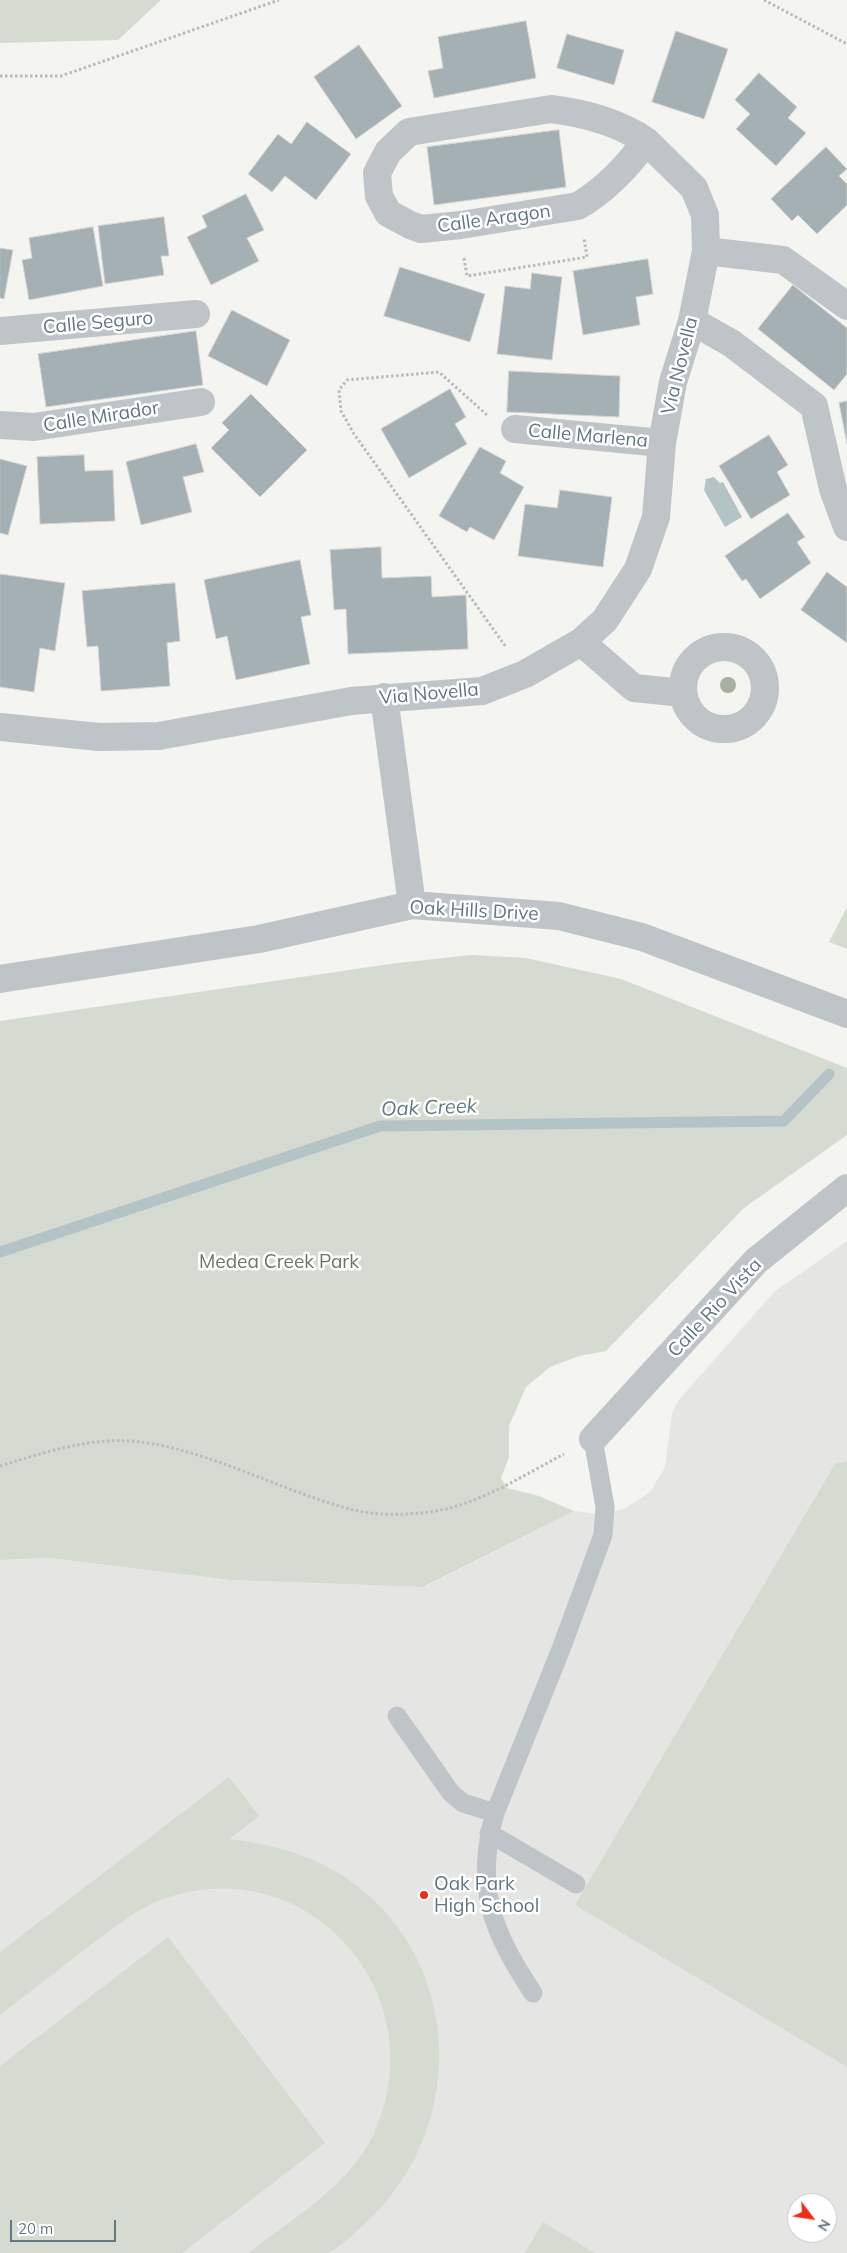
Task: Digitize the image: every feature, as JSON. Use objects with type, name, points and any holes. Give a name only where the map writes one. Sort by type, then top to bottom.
[{"type":"street","name":"Calle Aragon","points":[[646,140],[631,161],[592,198],[578,206],[461,225],[422,229],[410,226],[388,213],[379,196],[378,173],[388,152],[409,132],[551,109],[577,112],[628,129],[646,140],[694,188],[705,215],[706,251]]},
{"type":"street","points":[[706,251],[784,260],[847,306]]},
{"type":"street","name":"Via Novella","points":[[0,727],[99,737],[159,736],[384,697],[482,691],[525,674],[581,642],[604,620],[638,570],[656,517],[662,443],[673,382],[692,321],[706,251]]},
{"type":"street","name":"Calle Seguro","points":[[0,331],[196,314]]},
{"type":"street","points":[[692,321],[731,342],[814,406],[833,489],[847,527]]},
{"type":"street","name":"Calle Mirador","points":[[0,425],[34,427],[201,402]]},
{"type":"street","name":"Calle Marlena","points":[[515,429],[662,443]]},
{"type":"street","points":[[581,642],[634,688],[683,693]]},
{"type":"street","points":[[384,697],[412,905]]},
{"type":"street","name":"Oak Hills Drive","points":[[0,979],[259,939],[412,905],[559,916],[642,937],[847,1014]]},
{"type":"street","name":"Calle Rio Vista","points":[[593,1439],[756,1261],[847,1188]]},
{"type":"lane","points":[[532,1993],[515,1966],[487,1899],[485,1868],[489,1833],[495,1814],[561,1648],[603,1535],[605,1507],[593,1439]]},
{"type":"lane","points":[[397,1716],[451,1793],[464,1803],[495,1814]]},
{"type":"lane","points":[[489,1833],[576,1884]]},
{"type":"path","points":[[0,76],[61,76],[279,0]]},
{"type":"path","points":[[764,0],[847,44]]},
{"type":"path","points":[[461,225],[467,276],[587,257],[578,206]]},
{"type":"path","points":[[515,429],[495,422],[439,372],[362,377],[347,380],[339,390],[341,411],[354,434],[525,674]]},
{"type":"path","points":[[0,1466],[67,1446],[104,1441],[140,1442],[177,1449],[354,1510],[395,1514],[430,1512],[461,1506],[593,1439]]},
{"type":"shaded area","points":[[714,477],[720,483],[723,482],[742,517],[725,527],[704,490],[706,479]]},
{"type":"shaded area","name":"Oak Park High School","points":[[847,1241],[847,2253],[0,2253],[0,1560],[49,1558],[230,1580],[424,1587],[574,1511],[598,1514],[624,1509],[650,1492],[665,1467],[672,1414],[678,1401],[774,1292]]},
{"type":"green space","points":[[0,0],[161,0],[118,40],[0,43]]},
{"type":"green space","points":[[847,907],[847,949],[829,942]]},
{"type":"green space","name":"Medea Creek Park","points":[[471,955],[526,958],[621,979],[847,1068],[847,1135],[744,1208],[606,1351],[579,1356],[550,1367],[526,1387],[509,1426],[509,1457],[501,1478],[507,1488],[539,1496],[574,1511],[423,1587],[230,1580],[49,1558],[0,1560],[0,1021],[397,963]]},
{"type":"green space","points":[[847,1461],[847,2067],[575,1905],[835,1464]]},
{"type":"green space","points":[[229,1777],[259,1816],[229,1839],[275,1847],[318,1862],[346,1878],[382,1908],[409,1945],[428,1985],[438,2029],[439,2073],[431,2117],[414,2159],[389,2198],[377,2211],[350,2237],[327,2253],[248,2253],[318,2200],[350,2169],[374,2133],[389,2082],[388,2032],[374,1986],[348,1946],[312,1915],[268,1895],[219,1888],[166,1898],[144,1908],[123,1921],[0,2015],[0,1952]]},
{"type":"green space","points":[[168,1937],[325,2143],[182,2253],[0,2253],[0,2066]]},
{"type":"green space","points":[[543,2222],[595,2253],[525,2253]]},
{"type":"building","points":[[526,21],[536,78],[434,98],[428,71],[443,68],[438,37]]},
{"type":"building","points":[[676,31],[728,49],[704,119],[652,102]]},
{"type":"building","points":[[567,34],[624,50],[614,85],[557,68]]},
{"type":"building","points":[[359,45],[402,106],[356,139],[314,77]]},
{"type":"building","points":[[759,73],[797,107],[788,118],[806,133],[776,166],[736,129],[750,114],[735,100]]},
{"type":"building","points":[[307,122],[351,154],[316,200],[285,176],[272,192],[248,174],[278,134],[291,144]]},
{"type":"building","points":[[559,130],[566,187],[434,205],[427,147]]},
{"type":"building","points":[[826,147],[847,169],[839,176],[847,184],[847,205],[817,234],[798,215],[792,221],[771,199]]},
{"type":"building","points":[[246,194],[264,230],[247,238],[259,261],[211,285],[187,237],[207,227],[202,216]]},
{"type":"building","points":[[164,217],[169,256],[161,256],[164,275],[105,284],[98,226]]},
{"type":"building","points":[[93,227],[103,286],[29,300],[22,260],[32,258],[29,238]]},
{"type":"building","points":[[0,248],[13,250],[4,299],[0,298]]},
{"type":"building","points":[[648,259],[653,294],[636,297],[640,325],[583,335],[573,271]]},
{"type":"building","points":[[400,267],[485,294],[470,342],[384,316]]},
{"type":"building","points":[[532,273],[562,277],[552,360],[497,354],[505,286],[530,289]]},
{"type":"building","points":[[793,285],[847,328],[847,374],[834,390],[758,329]]},
{"type":"building","points":[[232,310],[290,340],[267,386],[208,356]]},
{"type":"building","points":[[196,331],[203,385],[46,407],[38,354]]},
{"type":"building","points":[[509,371],[620,376],[619,417],[507,412]]},
{"type":"building","points":[[450,389],[466,417],[455,424],[467,444],[409,478],[381,429]]},
{"type":"building","points":[[251,394],[307,450],[260,497],[211,448],[229,430],[222,423]]},
{"type":"building","points":[[847,401],[847,444],[839,403]]},
{"type":"building","points":[[769,435],[788,465],[777,472],[790,495],[751,519],[719,466]]},
{"type":"building","points":[[196,444],[204,472],[183,477],[192,512],[141,525],[126,462]]},
{"type":"building","points":[[480,447],[506,461],[500,473],[524,487],[494,540],[470,527],[467,532],[439,516]]},
{"type":"building","points":[[84,455],[85,471],[113,470],[115,521],[40,524],[37,457]]},
{"type":"building","points":[[0,459],[27,466],[8,535],[0,533]]},
{"type":"building","points":[[560,490],[612,497],[603,567],[518,556],[525,504],[557,508]]},
{"type":"building","points":[[788,513],[805,537],[797,542],[811,563],[760,599],[746,579],[742,581],[725,556]]},
{"type":"building","points":[[381,547],[382,578],[431,576],[432,597],[466,595],[468,649],[348,654],[346,609],[334,610],[330,550]]},
{"type":"building","points":[[300,560],[311,615],[301,617],[310,664],[236,680],[227,636],[216,639],[204,580]]},
{"type":"building","points":[[827,572],[847,587],[847,643],[801,610]]},
{"type":"building","points":[[0,574],[65,583],[55,651],[40,648],[34,692],[0,687]]},
{"type":"building","points":[[175,583],[180,641],[167,643],[170,686],[101,691],[98,646],[87,647],[82,591]]},
{"type":"waterway","name":"Oak Creek","points":[[0,1252],[380,1126],[784,1121],[829,1074]]},
{"type":"place","name":"Oak Park High School","points":[[424,1895]]}]
